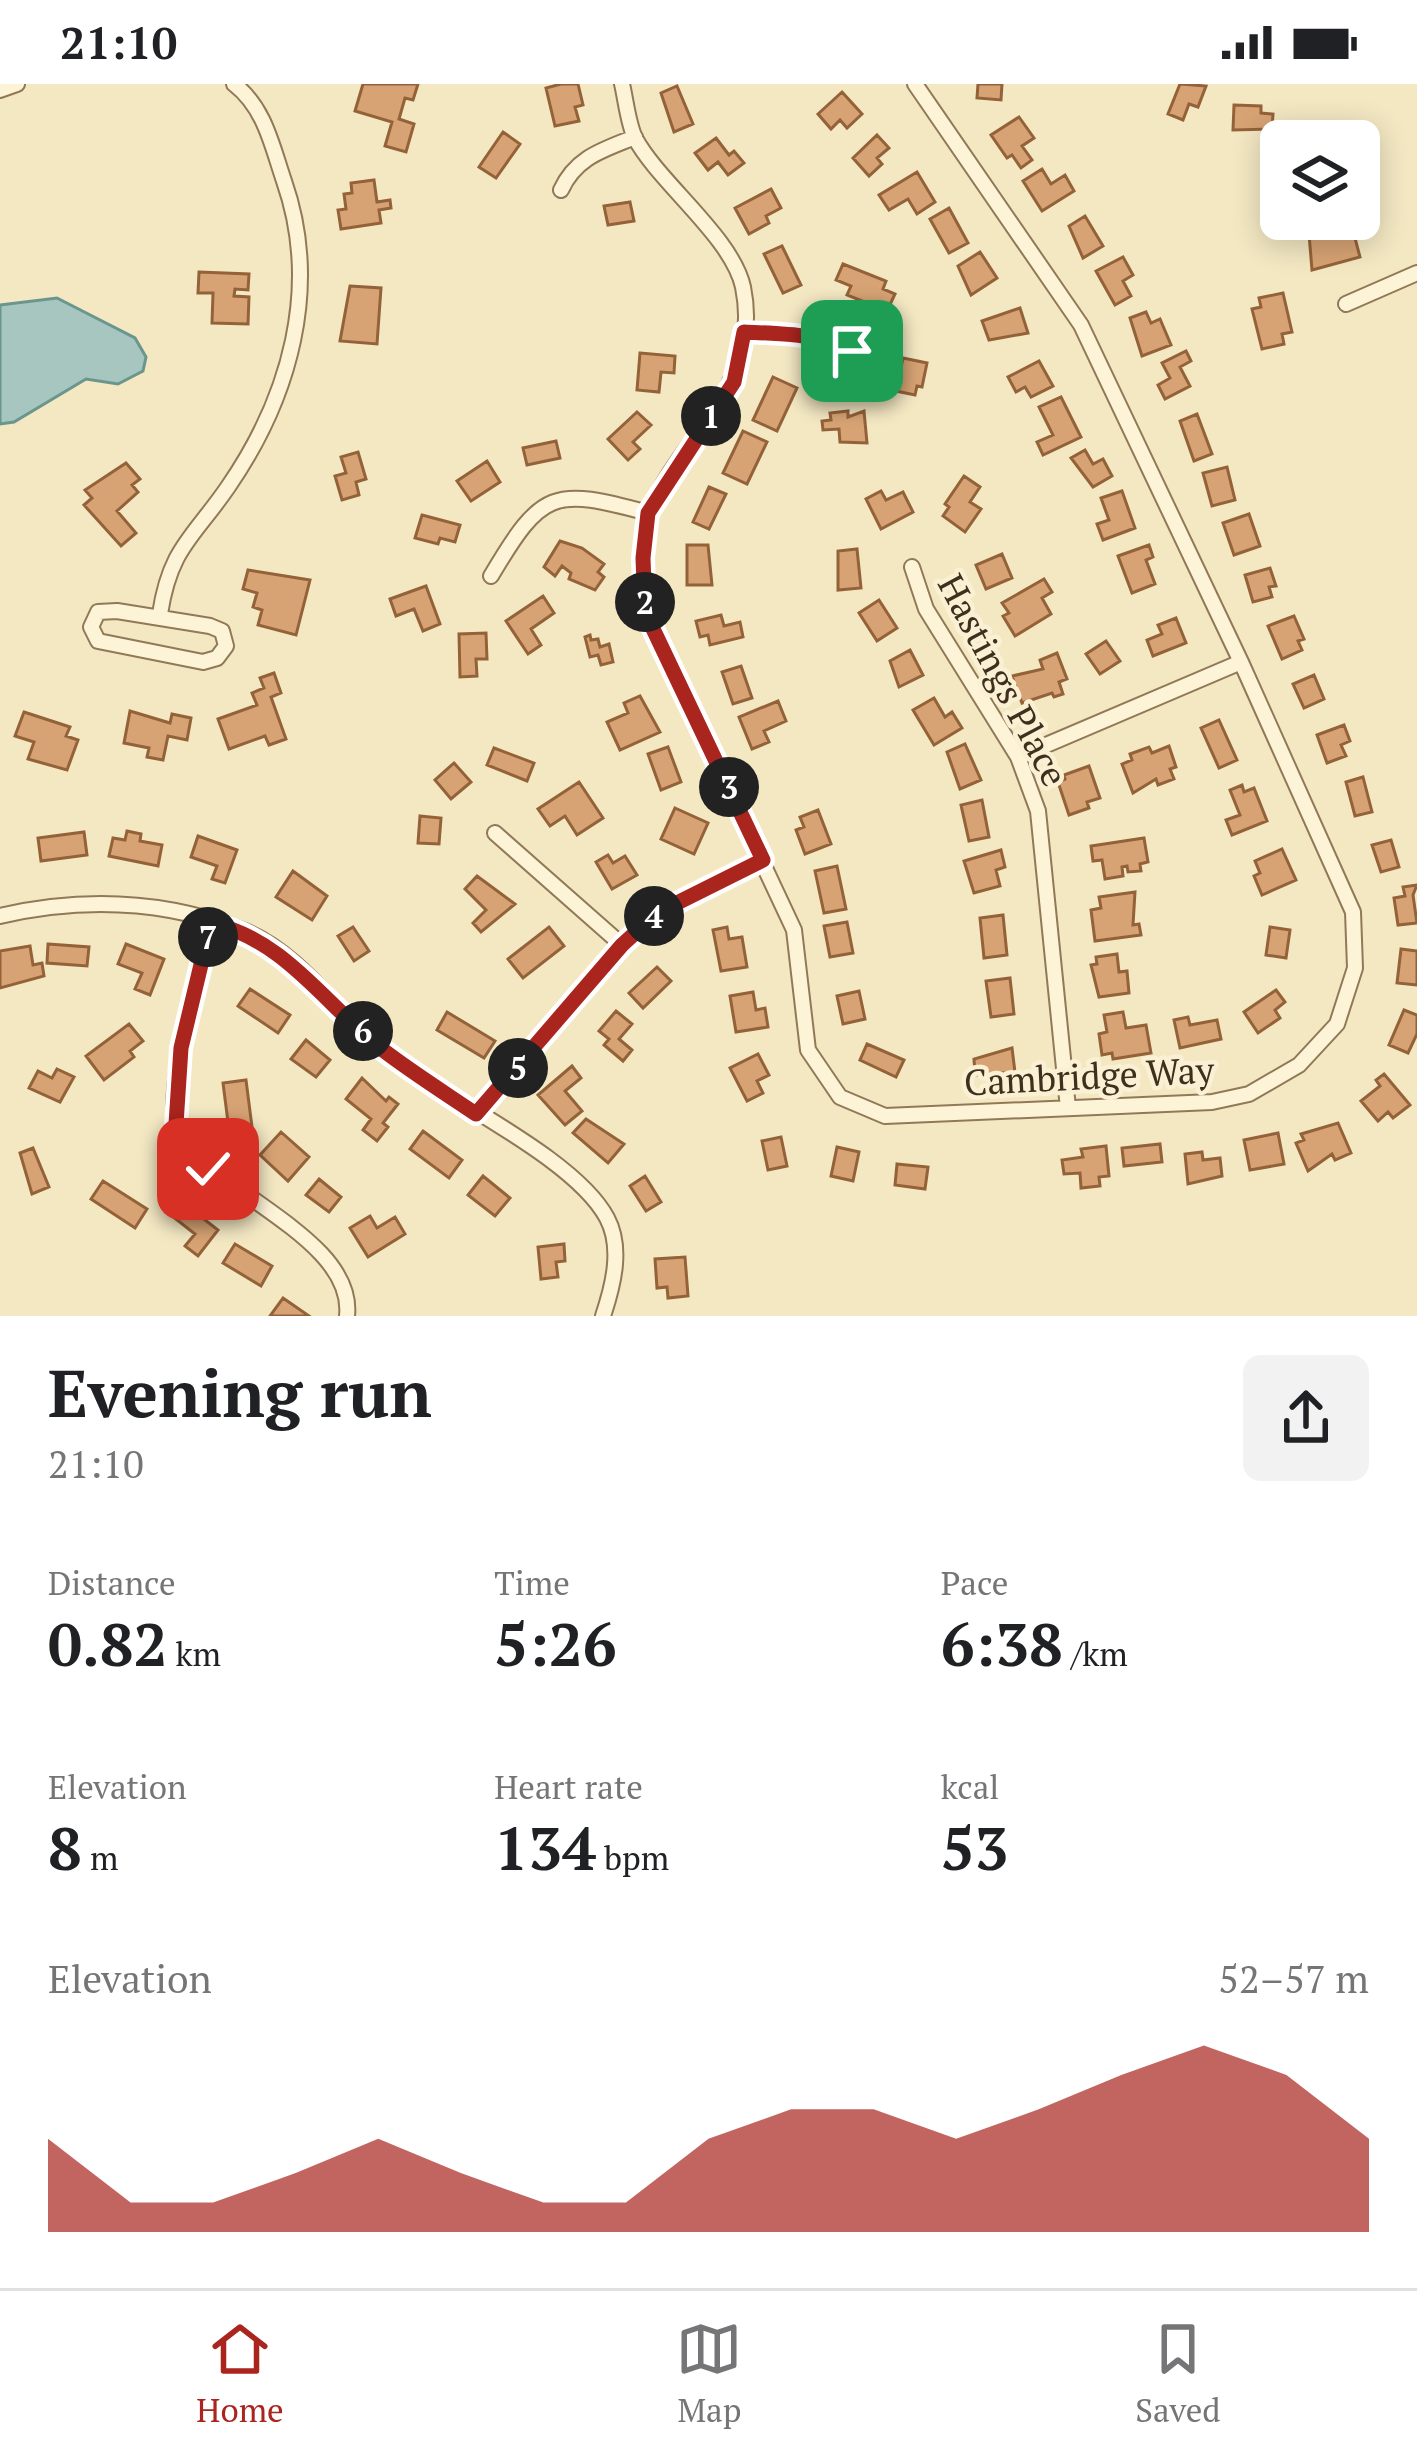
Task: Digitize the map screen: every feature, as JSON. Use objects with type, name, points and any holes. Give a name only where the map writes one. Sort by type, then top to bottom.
[{"type":"street","points":[[0,90],[17,84]]},
{"type":"street","points":[[622,84],[635,137],[729,258],[743,286],[744,332],[816,337],[852,351]]},
{"type":"street","name":"Cambridge Way","points":[[744,332],[734,382],[648,513],[643,558],[645,612],[794,930],[808,1049],[840,1097],[885,1117],[1212,1102],[1249,1094],[1299,1066],[1337,1024],[1355,968],[1353,912],[1081,325],[915,84]]},
{"type":"street","points":[[160,614],[166,579],[184,538],[249,455],[274,408],[295,343],[301,283],[289,195],[263,118],[244,87]]},
{"type":"street","points":[[561,190],[569,172],[587,157],[635,137]]},
{"type":"street","points":[[1346,304],[1417,273]]},
{"type":"street","points":[[490,576],[528,515],[544,505],[570,496],[648,513]]},
{"type":"street","name":"Hastings Place","points":[[912,567],[926,609],[1018,757],[1038,811],[1068,1108]]},
{"type":"street","points":[[98,612],[160,614],[222,631],[226,646],[217,658],[203,662],[98,641],[91,627],[98,612]]},
{"type":"street","points":[[1018,757],[1241,662]]},
{"type":"street","points":[[495,833],[622,945]]},
{"type":"street","points":[[476,1114],[622,945],[657,913],[763,860]]},
{"type":"street","points":[[0,916],[108,901],[243,931],[269,945],[381,1049],[568,1175],[608,1221],[615,1264],[603,1316]]},
{"type":"street","points":[[211,923],[181,1048],[176,1124],[208,1169],[281,1220],[334,1266],[349,1298],[346,1316]]},
{"type":"water","points":[[57,298],[135,338],[146,357],[143,371],[118,384],[86,379],[14,422],[0,424],[0,305]]},
{"type":"building","points":[[363,84],[418,84],[413,100],[405,98],[399,119],[414,124],[406,152],[385,146],[392,122],[355,111]]},
{"type":"building","points":[[578,84],[583,105],[575,107],[579,121],[555,126],[546,88]]},
{"type":"building","points":[[978,84],[1002,84],[1001,100],[977,98]]},
{"type":"building","points":[[1180,84],[1206,86],[1198,107],[1189,104],[1183,120],[1168,114]]},
{"type":"building","points":[[677,86],[693,124],[674,132],[661,93]]},
{"type":"building","points":[[842,92],[862,114],[847,128],[840,120],[831,129],[818,114]]},
{"type":"building","points":[[1234,105],[1261,106],[1261,113],[1273,114],[1273,120],[1260,120],[1260,129],[1233,130]]},
{"type":"building","points":[[1019,117],[1034,138],[1022,146],[1032,160],[1021,168],[1012,155],[1007,158],[991,135]]},
{"type":"building","points":[[503,132],[520,144],[496,178],[479,167]]},
{"type":"building","points":[[877,135],[889,148],[877,158],[882,164],[869,176],[853,158]]},
{"type":"building","points":[[716,138],[729,155],[734,151],[744,163],[728,175],[718,162],[708,170],[695,153]]},
{"type":"building","points":[[1042,169],[1051,184],[1065,175],[1074,191],[1042,211],[1023,181]]},
{"type":"building","points":[[917,172],[935,202],[917,214],[908,199],[889,210],[879,195]]},
{"type":"building","points":[[374,180],[377,202],[390,200],[391,208],[379,210],[381,223],[341,229],[338,210],[346,209],[344,194],[352,193],[351,183]]},
{"type":"building","points":[[771,189],[781,208],[766,216],[769,223],[749,234],[735,208]]},
{"type":"building","points":[[630,202],[634,221],[608,225],[604,206]]},
{"type":"building","points":[[949,208],[968,243],[949,253],[930,219]]},
{"type":"building","points":[[1085,216],[1103,246],[1083,258],[1069,226]]},
{"type":"building","points":[[1310,240],[1356,240],[1360,257],[1312,270]]},
{"type":"building","points":[[782,246],[801,285],[783,293],[764,254]]},
{"type":"building","points":[[980,252],[997,278],[971,295],[958,266]]},
{"type":"building","points":[[1123,257],[1133,275],[1123,281],[1131,296],[1115,305],[1096,271]]},
{"type":"building","points":[[843,264],[886,281],[883,289],[895,294],[887,311],[847,295],[851,286],[836,280]]},
{"type":"building","points":[[199,272],[249,274],[248,290],[235,289],[234,296],[249,297],[248,324],[212,323],[213,293],[198,293]]},
{"type":"building","points":[[350,286],[381,288],[377,344],[340,341]]},
{"type":"building","points":[[1283,293],[1292,332],[1282,334],[1284,344],[1262,349],[1252,309],[1261,307],[1259,298]]},
{"type":"building","points":[[1020,308],[1028,333],[989,340],[982,321]]},
{"type":"building","points":[[1146,312],[1151,323],[1160,319],[1171,345],[1142,356],[1130,318]]},
{"type":"building","points":[[1186,351],[1191,361],[1180,367],[1190,386],[1165,399],[1158,385],[1170,378],[1162,363]]},
{"type":"building","points":[[640,353],[675,356],[674,373],[661,372],[659,392],[637,390]]},
{"type":"building","points":[[903,358],[927,363],[922,387],[917,386],[915,395],[896,391]]},
{"type":"building","points":[[1039,361],[1053,386],[1031,397],[1025,387],[1016,392],[1008,377]]},
{"type":"building","points":[[773,377],[797,388],[777,431],[753,420]]},
{"type":"building","points":[[1061,397],[1081,437],[1043,455],[1037,442],[1053,435],[1039,407]]},
{"type":"building","points":[[848,411],[848,417],[864,411],[867,443],[840,442],[839,429],[823,430],[822,421],[831,420],[830,413]]},
{"type":"building","points":[[637,412],[651,425],[633,442],[640,449],[628,460],[608,439]]},
{"type":"building","points":[[1197,414],[1212,454],[1194,461],[1180,421]]},
{"type":"building","points":[[743,431],[767,442],[747,484],[723,473]]},
{"type":"building","points":[[556,441],[560,458],[527,465],[523,448]]},
{"type":"building","points":[[1085,450],[1093,464],[1103,459],[1112,476],[1093,487],[1071,458]]},
{"type":"building","points":[[358,452],[366,479],[356,482],[359,495],[342,500],[335,476],[346,473],[341,457]]},
{"type":"building","points":[[487,461],[500,482],[471,501],[457,481]]},
{"type":"building","points":[[126,463],[140,479],[132,485],[138,492],[117,511],[136,533],[121,546],[84,505],[92,498],[85,490]]},
{"type":"building","points":[[1227,467],[1235,500],[1212,506],[1203,473]]},
{"type":"building","points":[[964,476],[980,487],[970,502],[981,509],[965,532],[943,516],[949,507],[945,504]]},
{"type":"building","points":[[709,487],[726,494],[709,529],[693,522]]},
{"type":"building","points":[[881,491],[886,500],[903,492],[913,512],[881,529],[866,499]]},
{"type":"building","points":[[1122,491],[1135,528],[1103,540],[1097,524],[1109,520],[1101,498]]},
{"type":"building","points":[[1249,514],[1260,546],[1234,555],[1223,523]]},
{"type":"building","points":[[422,515],[460,525],[455,542],[440,538],[438,544],[415,538]]},
{"type":"building","points":[[560,541],[582,548],[604,564],[598,572],[604,577],[595,590],[569,579],[571,573],[562,566],[555,576],[544,567]]},
{"type":"building","points":[[687,545],[708,545],[712,585],[687,585]]},
{"type":"building","points":[[1149,545],[1153,557],[1146,560],[1155,584],[1132,593],[1118,556]]},
{"type":"building","points":[[857,549],[861,588],[838,590],[838,551]]},
{"type":"building","points":[[1002,554],[1012,578],[986,589],[976,565]]},
{"type":"building","points":[[1270,568],[1276,586],[1269,587],[1272,597],[1253,602],[1245,575]]},
{"type":"building","points":[[248,570],[310,580],[296,635],[258,625],[262,610],[253,607],[257,593],[243,589]]},
{"type":"building","points":[[1044,579],[1052,592],[1042,598],[1051,614],[1015,636],[1003,616],[1009,613],[1002,603]]},
{"type":"building","points":[[426,586],[440,624],[423,631],[414,609],[396,616],[390,599]]},
{"type":"building","points":[[543,596],[554,613],[531,629],[541,645],[528,654],[506,621]]},
{"type":"building","points":[[879,600],[897,628],[877,641],[859,613]]},
{"type":"building","points":[[721,615],[724,626],[740,622],[743,637],[710,645],[708,635],[700,637],[696,621]]},
{"type":"building","points":[[1294,616],[1304,639],[1298,641],[1302,650],[1282,659],[1268,626]]},
{"type":"building","points":[[1176,618],[1186,643],[1153,656],[1147,640],[1162,634],[1158,625]]},
{"type":"building","points":[[486,633],[487,659],[476,659],[477,676],[460,677],[459,634]]},
{"type":"building","points":[[590,635],[600,647],[609,644],[613,662],[601,665],[598,655],[590,657],[585,637]]},
{"type":"building","points":[[1106,641],[1120,661],[1100,674],[1086,654]]},
{"type":"building","points":[[910,650],[923,675],[899,687],[890,661]]},
{"type":"building","points":[[1057,653],[1067,679],[1059,682],[1063,694],[1022,703],[1012,676],[1043,669],[1040,660]]},
{"type":"building","points":[[741,666],[752,698],[733,704],[722,672]]},
{"type":"building","points":[[274,673],[281,693],[271,697],[286,739],[269,745],[265,736],[229,749],[218,719],[257,705],[252,693],[264,688],[260,678]]},
{"type":"building","points":[[1314,675],[1324,699],[1304,708],[1293,684]]},
{"type":"building","points":[[640,696],[660,732],[620,750],[607,722],[628,713],[624,703]]},
{"type":"building","points":[[934,698],[945,717],[952,712],[962,728],[934,745],[913,710]]},
{"type":"building","points":[[778,701],[786,721],[764,731],[769,742],[752,749],[739,717]]},
{"type":"building","points":[[130,711],[170,723],[172,714],[191,718],[187,740],[168,736],[163,760],[147,757],[149,748],[124,743]]},
{"type":"building","points":[[24,712],[70,727],[66,736],[78,740],[67,770],[28,759],[34,742],[15,736]]},
{"type":"building","points":[[1219,720],[1237,760],[1219,768],[1201,728]]},
{"type":"building","points":[[1344,725],[1350,741],[1341,745],[1346,756],[1327,763],[1317,735]]},
{"type":"building","points":[[965,744],[981,780],[960,789],[947,752]]},
{"type":"building","points":[[1169,746],[1176,767],[1170,769],[1174,779],[1158,785],[1156,779],[1133,793],[1122,764],[1132,760],[1130,754]]},
{"type":"building","points":[[668,747],[681,782],[661,790],[648,754]]},
{"type":"building","points":[[494,748],[534,763],[527,781],[487,765]]},
{"type":"building","points":[[454,763],[471,782],[451,799],[435,780]]},
{"type":"building","points":[[1089,766],[1100,798],[1069,815],[1058,782]]},
{"type":"building","points":[[1363,777],[1372,812],[1355,816],[1346,782]]},
{"type":"building","points":[[579,782],[603,818],[577,835],[565,816],[550,826],[538,809]]},
{"type":"building","points":[[1242,785],[1244,792],[1254,788],[1267,821],[1232,835],[1226,820],[1240,815],[1230,790]]},
{"type":"building","points":[[982,800],[989,837],[969,841],[961,805]]},
{"type":"building","points":[[675,808],[708,823],[694,854],[661,839]]},
{"type":"building","points":[[818,810],[831,844],[805,854],[796,830],[804,827],[800,817]]},
{"type":"building","points":[[420,816],[441,818],[439,844],[418,843]]},
{"type":"building","points":[[127,831],[141,834],[140,841],[162,845],[158,866],[109,856],[113,838],[125,840]]},
{"type":"building","points":[[84,832],[87,855],[41,861],[38,838]]},
{"type":"building","points":[[198,836],[237,850],[225,883],[212,879],[217,866],[191,857]]},
{"type":"building","points":[[1144,838],[1148,862],[1140,864],[1141,871],[1128,872],[1127,866],[1122,867],[1123,876],[1105,879],[1102,860],[1093,861],[1091,846]]},
{"type":"building","points":[[1391,840],[1399,867],[1381,872],[1372,845]]},
{"type":"building","points":[[1282,849],[1296,880],[1262,895],[1254,876],[1260,873],[1255,861]]},
{"type":"building","points":[[1001,850],[1005,867],[996,870],[1000,886],[974,893],[964,861]]},
{"type":"building","points":[[608,855],[613,863],[625,856],[637,875],[612,889],[596,862]]},
{"type":"building","points":[[837,866],[846,909],[824,913],[815,871]]},
{"type":"building","points":[[293,871],[327,896],[312,920],[276,897]]},
{"type":"building","points":[[477,876],[515,904],[481,932],[473,923],[486,910],[465,889]]},
{"type":"building","points":[[1417,885],[1413,895],[1417,923],[1398,925],[1394,898],[1405,896],[1403,887]]},
{"type":"building","points":[[1135,892],[1133,925],[1139,924],[1141,935],[1095,941],[1091,910],[1101,908],[1099,897]]},
{"type":"building","points":[[1003,915],[1007,955],[984,958],[980,918]]},
{"type":"building","points":[[847,922],[853,953],[830,957],[824,926]]},
{"type":"building","points":[[353,927],[369,951],[354,961],[338,936]]},
{"type":"building","points":[[549,927],[564,946],[523,978],[508,959]]},
{"type":"building","points":[[727,927],[729,939],[742,937],[747,967],[721,971],[713,930]]},
{"type":"building","points":[[1270,927],[1290,930],[1286,958],[1266,955]]},
{"type":"building","points":[[48,944],[89,947],[87,966],[47,963]]},
{"type":"building","points":[[126,944],[164,959],[150,995],[135,989],[142,973],[118,964]]},
{"type":"building","points":[[30,946],[33,965],[42,963],[44,976],[0,988],[0,951]]},
{"type":"building","points":[[1401,949],[1417,951],[1417,985],[1397,983]]},
{"type":"building","points":[[1117,954],[1119,972],[1127,971],[1129,993],[1099,997],[1091,965],[1097,964],[1096,957]]},
{"type":"building","points":[[657,967],[671,981],[643,1008],[629,993]]},
{"type":"building","points":[[1010,978],[1014,1014],[991,1017],[986,981]]},
{"type":"building","points":[[250,989],[290,1015],[278,1033],[238,1006]]},
{"type":"building","points":[[1276,990],[1285,1002],[1275,1010],[1280,1018],[1258,1033],[1244,1012]]},
{"type":"building","points":[[859,991],[865,1019],[843,1024],[837,996]]},
{"type":"building","points":[[753,992],[756,1010],[765,1008],[768,1027],[736,1032],[730,996]]},
{"type":"building","points":[[1404,1010],[1417,1015],[1417,1034],[1408,1053],[1389,1045]]},
{"type":"building","points":[[616,1011],[632,1024],[619,1039],[632,1050],[623,1061],[604,1045],[609,1039],[599,1031]]},
{"type":"building","points":[[447,1012],[495,1041],[484,1058],[437,1030]]},
{"type":"building","points":[[1123,1012],[1126,1028],[1146,1025],[1151,1053],[1113,1059],[1112,1053],[1102,1055],[1099,1034],[1107,1032],[1104,1015]]},
{"type":"building","points":[[1188,1017],[1190,1025],[1217,1020],[1221,1039],[1180,1048],[1174,1020]]},
{"type":"building","points":[[129,1024],[143,1041],[130,1051],[134,1057],[104,1080],[86,1056]]},
{"type":"building","points":[[306,1040],[330,1060],[316,1077],[291,1059]]},
{"type":"building","points":[[867,1044],[904,1060],[896,1077],[860,1060]]},
{"type":"building","points":[[1012,1048],[1015,1072],[975,1075],[974,1059]]},
{"type":"building","points":[[758,1054],[769,1075],[757,1081],[763,1093],[747,1101],[730,1068]]},
{"type":"building","points":[[572,1066],[581,1078],[565,1091],[582,1111],[565,1125],[538,1095]]},
{"type":"building","points":[[57,1069],[74,1077],[60,1102],[29,1088],[38,1071],[52,1078]]},
{"type":"building","points":[[1384,1074],[1410,1105],[1393,1118],[1388,1112],[1378,1121],[1361,1101],[1380,1086],[1376,1080]]},
{"type":"building","points":[[362,1078],[386,1101],[389,1097],[398,1104],[383,1123],[388,1127],[377,1141],[363,1130],[371,1119],[346,1099]]},
{"type":"building","points":[[246,1080],[252,1127],[229,1130],[223,1083]]},
{"type":"building","points":[[586,1119],[624,1144],[608,1163],[573,1133]]},
{"type":"building","points":[[1338,1123],[1351,1153],[1335,1160],[1332,1154],[1308,1171],[1296,1143],[1304,1140],[1301,1134]]},
{"type":"building","points":[[423,1131],[462,1160],[449,1178],[410,1149]]},
{"type":"building","points":[[281,1132],[309,1157],[288,1181],[260,1155]]},
{"type":"building","points":[[1278,1133],[1284,1164],[1250,1170],[1244,1140]]},
{"type":"building","points":[[781,1137],[787,1166],[768,1170],[762,1141]]},
{"type":"building","points":[[1160,1144],[1162,1162],[1124,1166],[1122,1148]]},
{"type":"building","points":[[1106,1146],[1109,1176],[1099,1177],[1100,1186],[1081,1188],[1080,1173],[1064,1174],[1062,1160],[1083,1157],[1081,1149]]},
{"type":"building","points":[[837,1147],[859,1152],[853,1181],[831,1176]]},
{"type":"building","points":[[33,1148],[49,1187],[32,1194],[20,1153]]},
{"type":"building","points":[[1202,1152],[1203,1160],[1220,1158],[1222,1176],[1188,1184],[1185,1154]]},
{"type":"building","points":[[897,1164],[928,1167],[925,1189],[895,1185]]},
{"type":"building","points":[[483,1176],[510,1198],[495,1216],[468,1195]]},
{"type":"building","points":[[645,1176],[661,1202],[646,1211],[630,1186]]},
{"type":"building","points":[[319,1179],[341,1197],[329,1212],[306,1195]]},
{"type":"building","points":[[103,1181],[147,1209],[135,1228],[91,1199]]},
{"type":"building","points":[[182,1202],[218,1230],[198,1256],[185,1246],[195,1234],[172,1216]]},
{"type":"building","points":[[370,1216],[377,1228],[395,1217],[405,1234],[368,1257],[350,1228]]},
{"type":"building","points":[[235,1244],[272,1266],[261,1286],[223,1263]]},
{"type":"building","points":[[564,1244],[565,1261],[556,1262],[558,1277],[541,1279],[538,1247]]},
{"type":"building","points":[[685,1257],[688,1296],[668,1298],[667,1287],[657,1288],[655,1259]]},
{"type":"building","points":[[283,1298],[309,1316],[270,1316]]},
{"type":"route","points":[[208,1169],[176,1124],[181,1048],[211,923],[243,931],[269,945],[381,1049],[476,1114],[622,945],[657,913],[763,860],[645,612],[643,558],[648,513],[734,382],[744,332],[800,334],[831,340],[852,351]]}]
